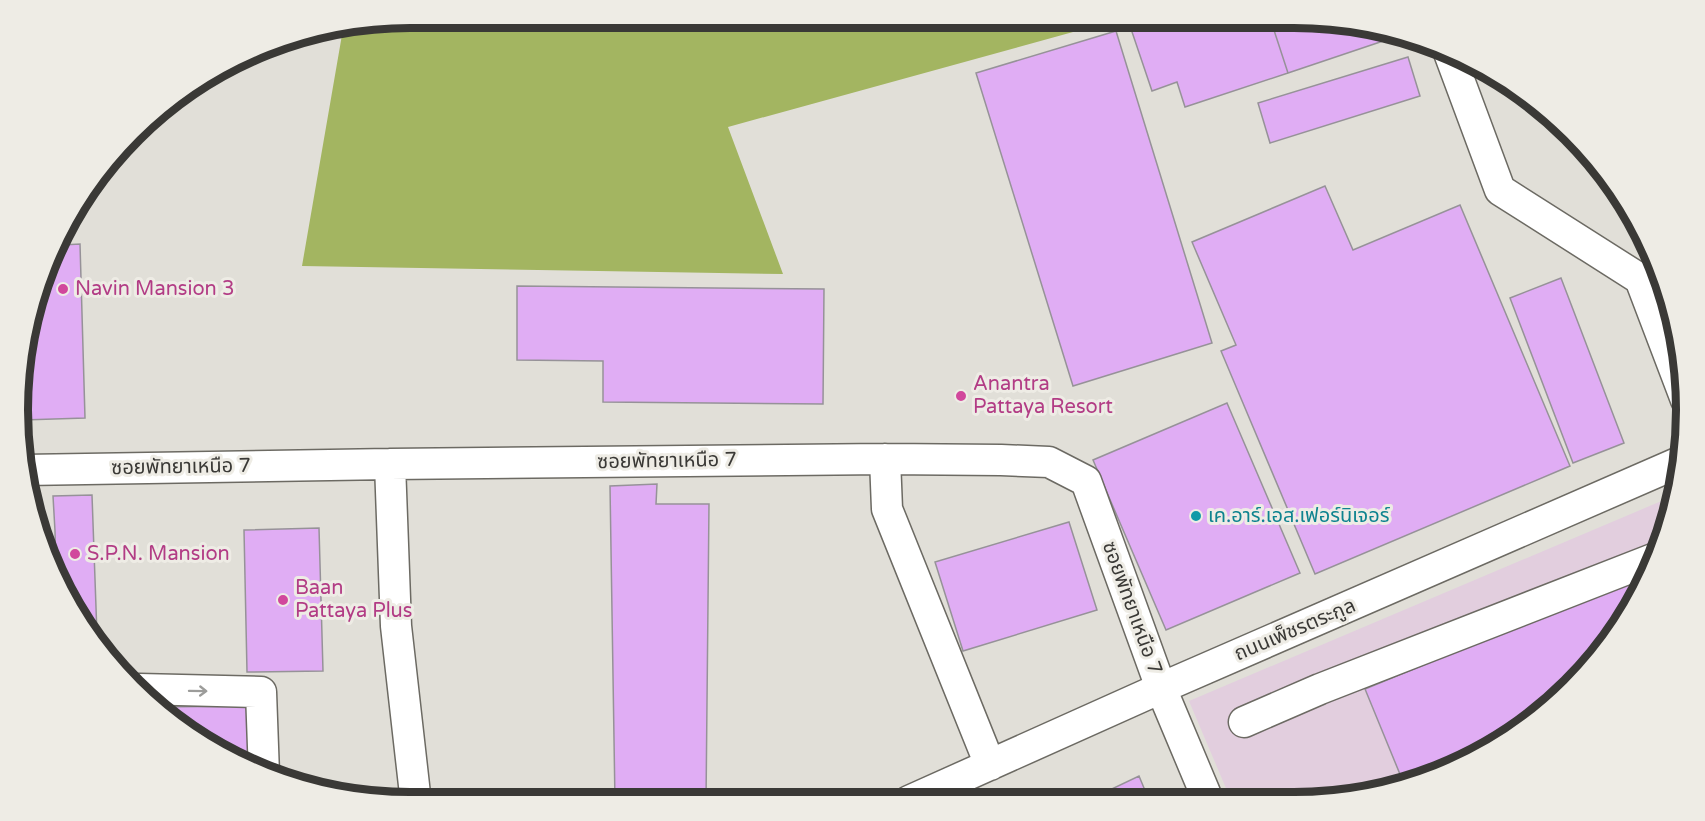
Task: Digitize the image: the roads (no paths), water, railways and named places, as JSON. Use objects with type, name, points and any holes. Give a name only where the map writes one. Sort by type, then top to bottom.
[{"type":"street","points":[[1453,63],[1500,190],[1650,275],[1671,347]]},
{"type":"street","points":[[885,459],[888,509],[990,765]]},
{"type":"street","name":"ซอยพัทยาเหนือ 7","points":[[35,477],[390,464],[885,459],[1049,462],[1086,482],[1161,688],[1205,792]]},
{"type":"street","points":[[390,464],[396,626],[415,792]]},
{"type":"street","name":"ถนนเพ็ชรตระกูล","points":[[929,792],[1161,688],[1672,466]]},
{"type":"street","points":[[1244,722],[1320,689],[1645,562]]},
{"type":"street","points":[[149,689],[261,692],[264,763]]},
{"type":"place","name":"Navin Mansion 3","points":[[63,289]]},
{"type":"place","name":"Anantra Pattaya Resort","points":[[961,396]]},
{"type":"place","name":"เค.อาร์.เอส.เฟอร์นิเจอร์","points":[[1196,516]]},
{"type":"place","name":"S.P.N. Mansion","points":[[75,554]]},
{"type":"place","name":"Baan Pattaya Plus","points":[[283,600]]}]
